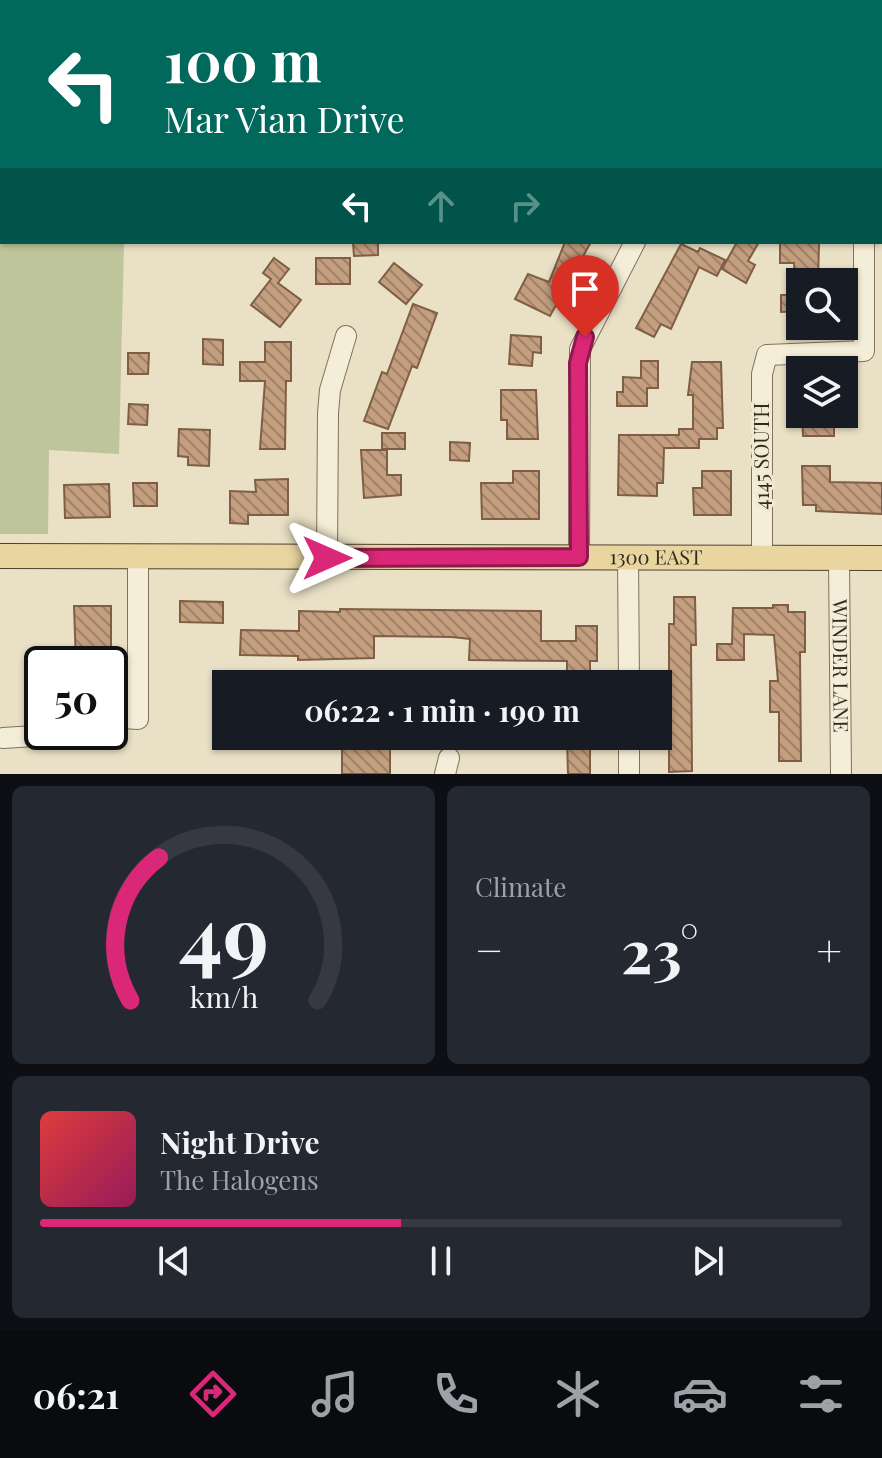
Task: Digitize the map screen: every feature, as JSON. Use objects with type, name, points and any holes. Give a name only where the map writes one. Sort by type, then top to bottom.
[{"type":"main road","name":"1300 EAST","points":[[0,556],[882,558]]},
{"type":"street","points":[[579,557],[580,349],[634,244]]},
{"type":"street","name":"4145 SOUTH","points":[[762,559],[762,374],[767,355],[864,351],[864,244]]},
{"type":"street","points":[[327,558],[328,413],[330,390],[346,336]]},
{"type":"street","points":[[128,718],[138,719],[138,557]]},
{"type":"street","points":[[628,558],[629,670]]},
{"type":"street","name":"WINDER LANE","points":[[839,558],[841,774]]},
{"type":"street","points":[[3,738],[24,735]]},
{"type":"street","points":[[629,750],[629,774]]},
{"type":"green space","points":[[0,244],[124,244],[119,454],[49,450],[48,534],[0,534]]},
{"type":"building","points":[[353,244],[378,244],[378,255],[354,256]]},
{"type":"building","points":[[564,244],[590,244],[550,316],[515,299],[528,274],[549,282]]},
{"type":"building","points":[[681,244],[698,252],[700,248],[725,260],[717,276],[699,267],[671,329],[661,324],[654,337],[636,328]]},
{"type":"building","points":[[736,244],[758,244],[748,261],[755,265],[746,283],[722,269]]},
{"type":"building","points":[[780,244],[819,244],[818,268],[794,268],[794,263],[780,263]]},
{"type":"building","points":[[274,258],[289,269],[278,283],[301,300],[280,327],[251,305],[271,279],[263,273]]},
{"type":"building","points":[[316,258],[350,258],[350,284],[316,284]]},
{"type":"building","points":[[394,263],[422,285],[406,304],[379,282]]},
{"type":"building","points":[[781,295],[786,295],[786,312],[781,312]]},
{"type":"building","points":[[413,304],[437,313],[417,368],[412,366],[388,429],[364,421],[382,372],[387,374]]},
{"type":"building","points":[[511,335],[541,337],[541,353],[533,352],[532,366],[509,364]]},
{"type":"building","points":[[203,339],[223,340],[223,365],[203,364]]},
{"type":"building","points":[[265,342],[291,342],[291,381],[286,381],[285,449],[260,449],[265,381],[240,381],[240,362],[265,362]]},
{"type":"building","points":[[128,353],[149,353],[148,374],[128,374]]},
{"type":"building","points":[[641,361],[658,361],[658,388],[647,388],[647,406],[617,406],[617,392],[623,392],[623,377],[641,378]]},
{"type":"building","points":[[692,362],[721,362],[723,428],[717,428],[717,439],[699,439],[699,448],[664,448],[663,483],[657,483],[657,496],[618,495],[619,435],[679,435],[679,429],[693,429],[693,395],[688,395]]},
{"type":"building","points":[[501,390],[536,390],[538,439],[507,439],[507,420],[501,420]]},
{"type":"building","points":[[129,404],[148,405],[147,425],[128,424]]},
{"type":"building","points":[[803,428],[834,428],[834,436],[803,436]]},
{"type":"building","points":[[179,429],[210,430],[209,466],[188,465],[188,457],[178,456]]},
{"type":"building","points":[[382,433],[405,433],[405,449],[382,449]]},
{"type":"building","points":[[450,442],[470,443],[469,461],[450,460]]},
{"type":"building","points":[[361,450],[387,450],[387,475],[401,475],[401,495],[364,498]]},
{"type":"building","points":[[802,466],[830,466],[830,482],[882,483],[882,514],[816,511],[816,505],[803,505]]},
{"type":"building","points":[[513,471],[539,471],[539,519],[482,519],[481,483],[513,483]]},
{"type":"building","points":[[702,471],[731,471],[731,515],[694,515],[693,488],[702,488]]},
{"type":"building","points":[[288,479],[288,515],[248,515],[248,524],[230,523],[230,491],[256,492],[255,480]]},
{"type":"building","points":[[133,483],[157,483],[157,506],[134,506]]},
{"type":"building","points":[[109,484],[110,517],[65,518],[64,485]]},
{"type":"building","points":[[674,597],[695,597],[696,645],[691,645],[692,771],[669,772],[672,670],[669,670],[669,624],[674,624]]},
{"type":"building","points":[[180,601],[223,602],[223,623],[180,622]]},
{"type":"building","points":[[773,605],[788,605],[788,612],[805,612],[805,652],[800,652],[801,761],[779,761],[779,712],[770,712],[770,681],[778,681],[774,635],[744,634],[744,660],[717,660],[717,644],[732,644],[733,608],[773,608]]},
{"type":"building","points":[[74,606],[111,606],[111,646],[75,646]]},
{"type":"building","points":[[340,609],[541,611],[541,641],[576,641],[576,626],[597,626],[597,661],[590,661],[590,670],[567,670],[567,661],[469,660],[470,639],[452,637],[374,636],[374,658],[298,660],[298,656],[240,655],[241,630],[299,631],[299,611],[340,612]]},
{"type":"building","points":[[342,750],[390,750],[390,774],[342,774]]},
{"type":"building","points":[[567,750],[590,750],[590,774],[568,774]]},
{"type":"route","points":[[327,558],[579,557],[578,363],[585,337]]}]
